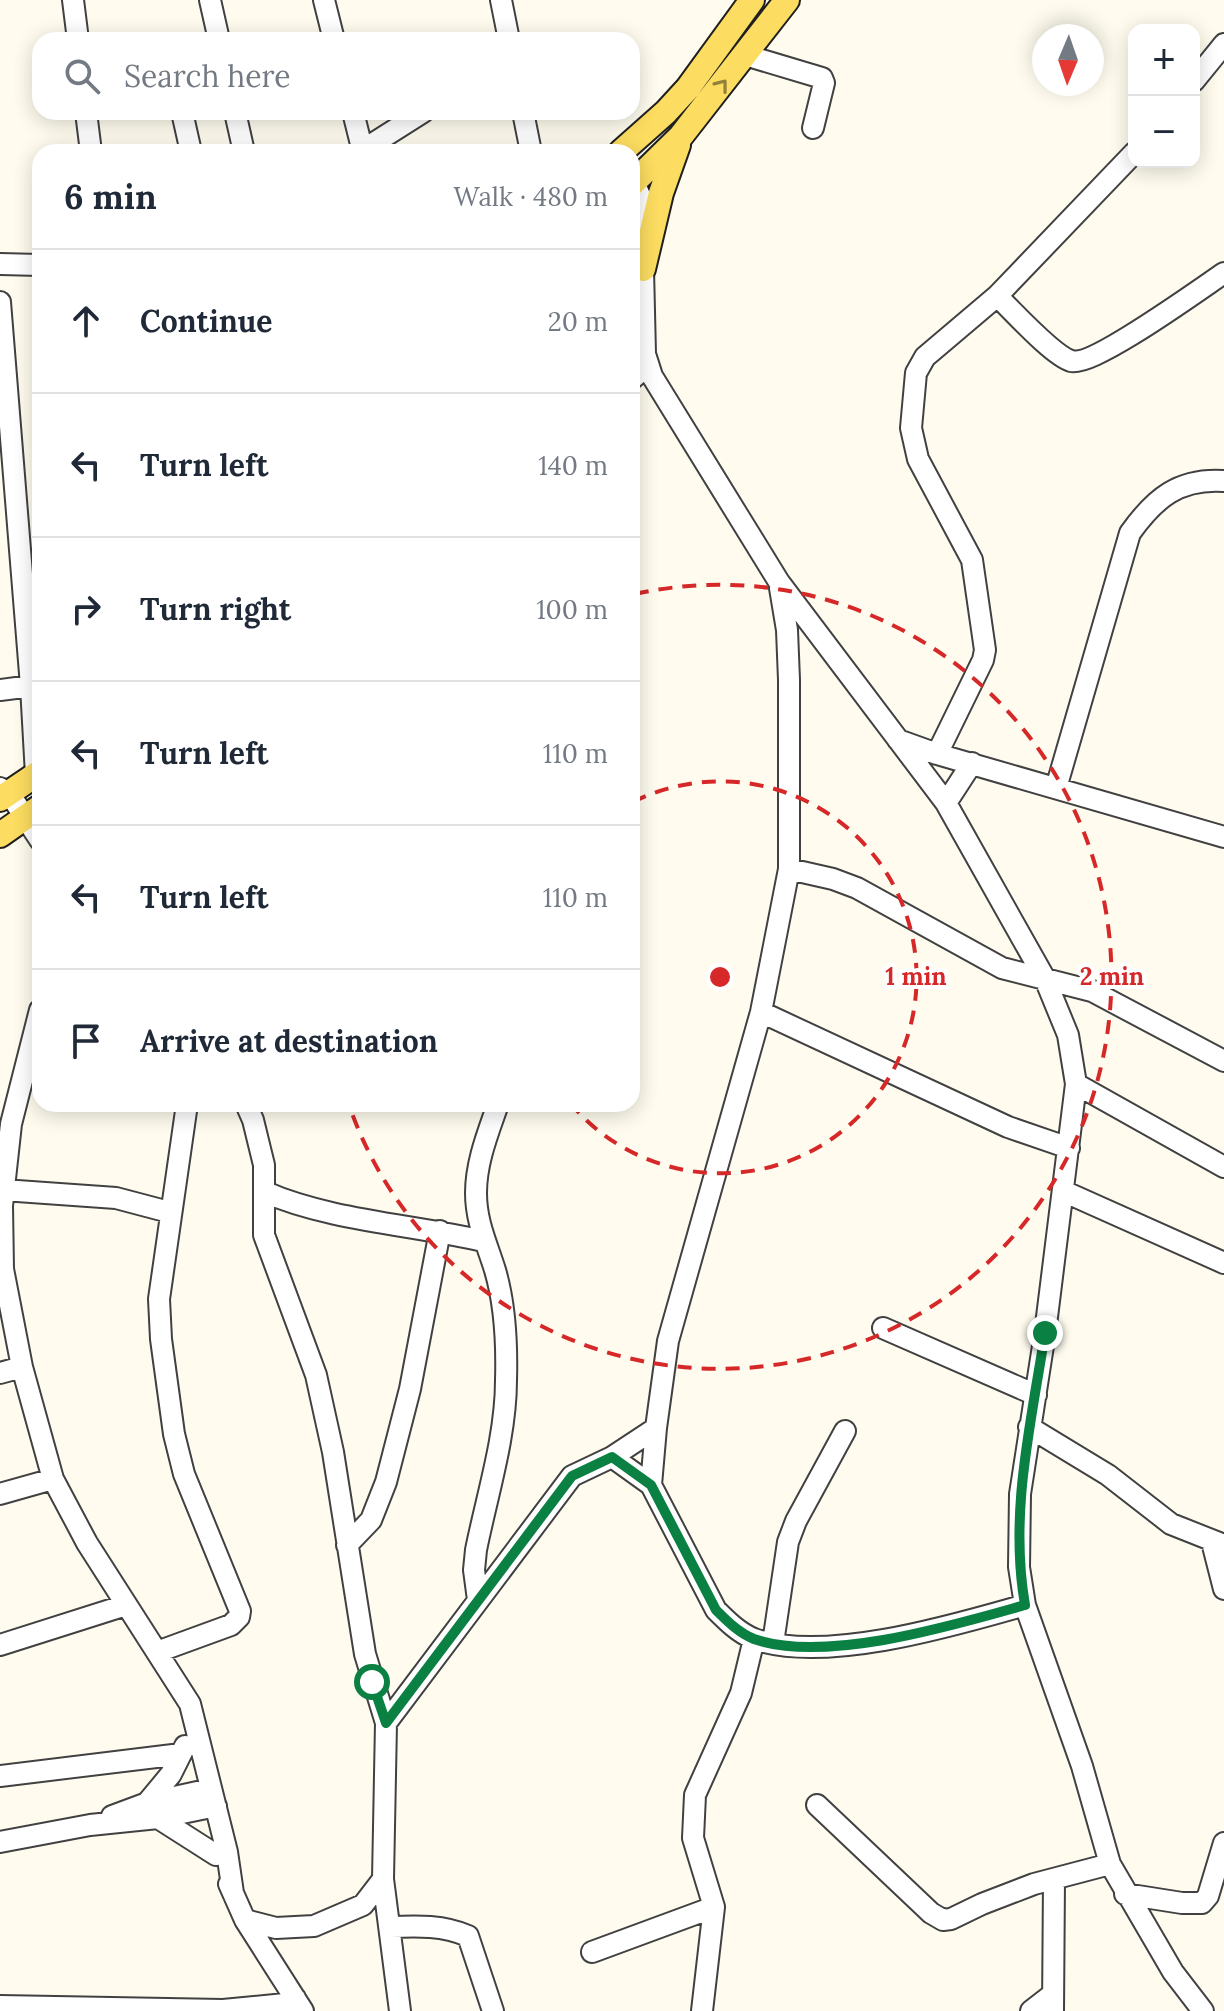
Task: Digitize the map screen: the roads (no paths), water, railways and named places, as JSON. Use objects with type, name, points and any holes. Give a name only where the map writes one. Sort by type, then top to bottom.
[{"type":"main road","points":[[630,144],[688,88],[752,0]]},
{"type":"main road","points":[[640,178],[681,136],[787,0]]},
{"type":"main road","points":[[640,165],[643,157],[685,109],[688,88]]},
{"type":"main road","points":[[640,259],[681,136]]},
{"type":"main road","points":[[3,794],[32,777]]},
{"type":"main road","points":[[0,835],[32,813]]},
{"type":"street","points":[[73,0],[77,32]]},
{"type":"street","points":[[210,0],[217,32]]},
{"type":"street","points":[[324,0],[332,32]]},
{"type":"street","points":[[501,0],[507,32]]},
{"type":"street","points":[[1200,74],[1224,44]]},
{"type":"street","points":[[745,55],[822,78],[824,83],[813,128]]},
{"type":"street","points":[[87,120],[90,144]]},
{"type":"street","points":[[184,120],[189,144]]},
{"type":"street","points":[[237,120],[242,144]]},
{"type":"street","points":[[355,120],[361,144]]},
{"type":"street","points":[[374,144],[411,120]]},
{"type":"street","points":[[525,120],[529,144]]},
{"type":"street","points":[[937,754],[985,650],[977,609],[975,572],[966,546],[918,459],[911,428],[916,373],[925,357],[997,296],[1128,159]]},
{"type":"street","points":[[640,196],[646,232],[640,257]]},
{"type":"street","points":[[0,264],[32,265]]},
{"type":"street","points":[[997,296],[1060,356],[1074,362],[1084,361],[1108,350],[1224,273]]},
{"type":"street","points":[[0,302],[32,699]]},
{"type":"street","points":[[640,373],[779,582],[946,803],[1045,979],[1068,1035],[1076,1084],[1036,1395],[1020,1494],[1019,1567],[1025,1605],[1082,1766],[1110,1864],[1173,1972],[1203,2011]]},
{"type":"street","points":[[1056,788],[1130,533],[1151,506],[1168,493],[1206,480],[1224,481]]},
{"type":"street","points":[[651,1485],[668,1341],[761,1012],[789,869],[789,668],[787,630],[779,582]]},
{"type":"street","points":[[0,690],[31,686]]},
{"type":"street","points":[[898,740],[1224,837]]},
{"type":"street","points":[[946,803],[972,763]]},
{"type":"street","points":[[3,794],[32,811]]},
{"type":"street","points":[[789,869],[857,888],[1002,968],[1092,991],[1224,1061]]},
{"type":"street","points":[[761,1012],[1008,1127],[1069,1148]]},
{"type":"street","points":[[0,2006],[223,2010],[291,2006],[245,1920],[216,1855],[190,1704],[87,1543],[53,1479],[22,1367],[2,1270],[2,1201],[6,1123],[32,1037]]},
{"type":"street","points":[[1076,1084],[1224,1167]]},
{"type":"street","points":[[157,1652],[231,1625],[239,1617],[240,1611],[184,1474],[174,1434],[159,1299],[186,1112]]},
{"type":"street","points":[[249,1112],[264,1165],[263,1223],[266,1247],[316,1375],[333,1452],[365,1654],[386,1723],[383,1879],[400,2011]]},
{"type":"street","points":[[478,1600],[474,1570],[476,1550],[503,1422],[507,1381],[501,1300],[478,1216],[477,1179],[495,1112]]},
{"type":"street","points":[[1063,1191],[1224,1263]]},
{"type":"street","points":[[265,1192],[289,1203],[317,1210],[483,1241]]},
{"type":"street","points":[[2,1201],[116,1198],[169,1212]]},
{"type":"street","points":[[347,1545],[371,1520],[386,1482],[410,1389],[440,1231]]},
{"type":"street","points":[[883,1328],[1036,1395]]},
{"type":"street","points":[[0,1373],[22,1367]]},
{"type":"street","points":[[1029,1427],[1108,1475],[1171,1524],[1218,1544],[1224,1589]]},
{"type":"street","points":[[386,1723],[572,1476],[612,1457],[656,1428]]},
{"type":"street","points":[[702,2011],[714,1907],[693,1838],[695,1795],[764,1641],[796,1521],[845,1431]]},
{"type":"street","points":[[612,1457],[651,1485],[716,1610],[731,1625],[764,1641],[800,1646],[859,1644],[943,1628],[1025,1605]]},
{"type":"street","points":[[0,1494],[53,1479]]},
{"type":"street","points":[[0,1645],[126,1605]]},
{"type":"street","points":[[173,1675],[184,1748],[207,1799],[233,1893]]},
{"type":"street","points":[[0,1776],[184,1748]]},
{"type":"street","points":[[153,1810],[161,1788],[184,1748]]},
{"type":"street","points":[[0,1842],[207,1799]]},
{"type":"street","points":[[817,1805],[931,1913],[943,1920],[982,1904],[1110,1864]]},
{"type":"street","points":[[153,1810],[216,1855]]},
{"type":"street","points":[[1125,1894],[1195,1905],[1216,1897],[1224,1843]]},
{"type":"street","points":[[245,1920],[276,1928],[314,1926],[363,1905],[383,1879]]},
{"type":"street","points":[[1031,2011],[1053,2002],[1054,1880]]},
{"type":"street","points":[[592,1952],[714,1907]]},
{"type":"street","points":[[391,1927],[453,1929],[468,1936],[493,2011]]}]
